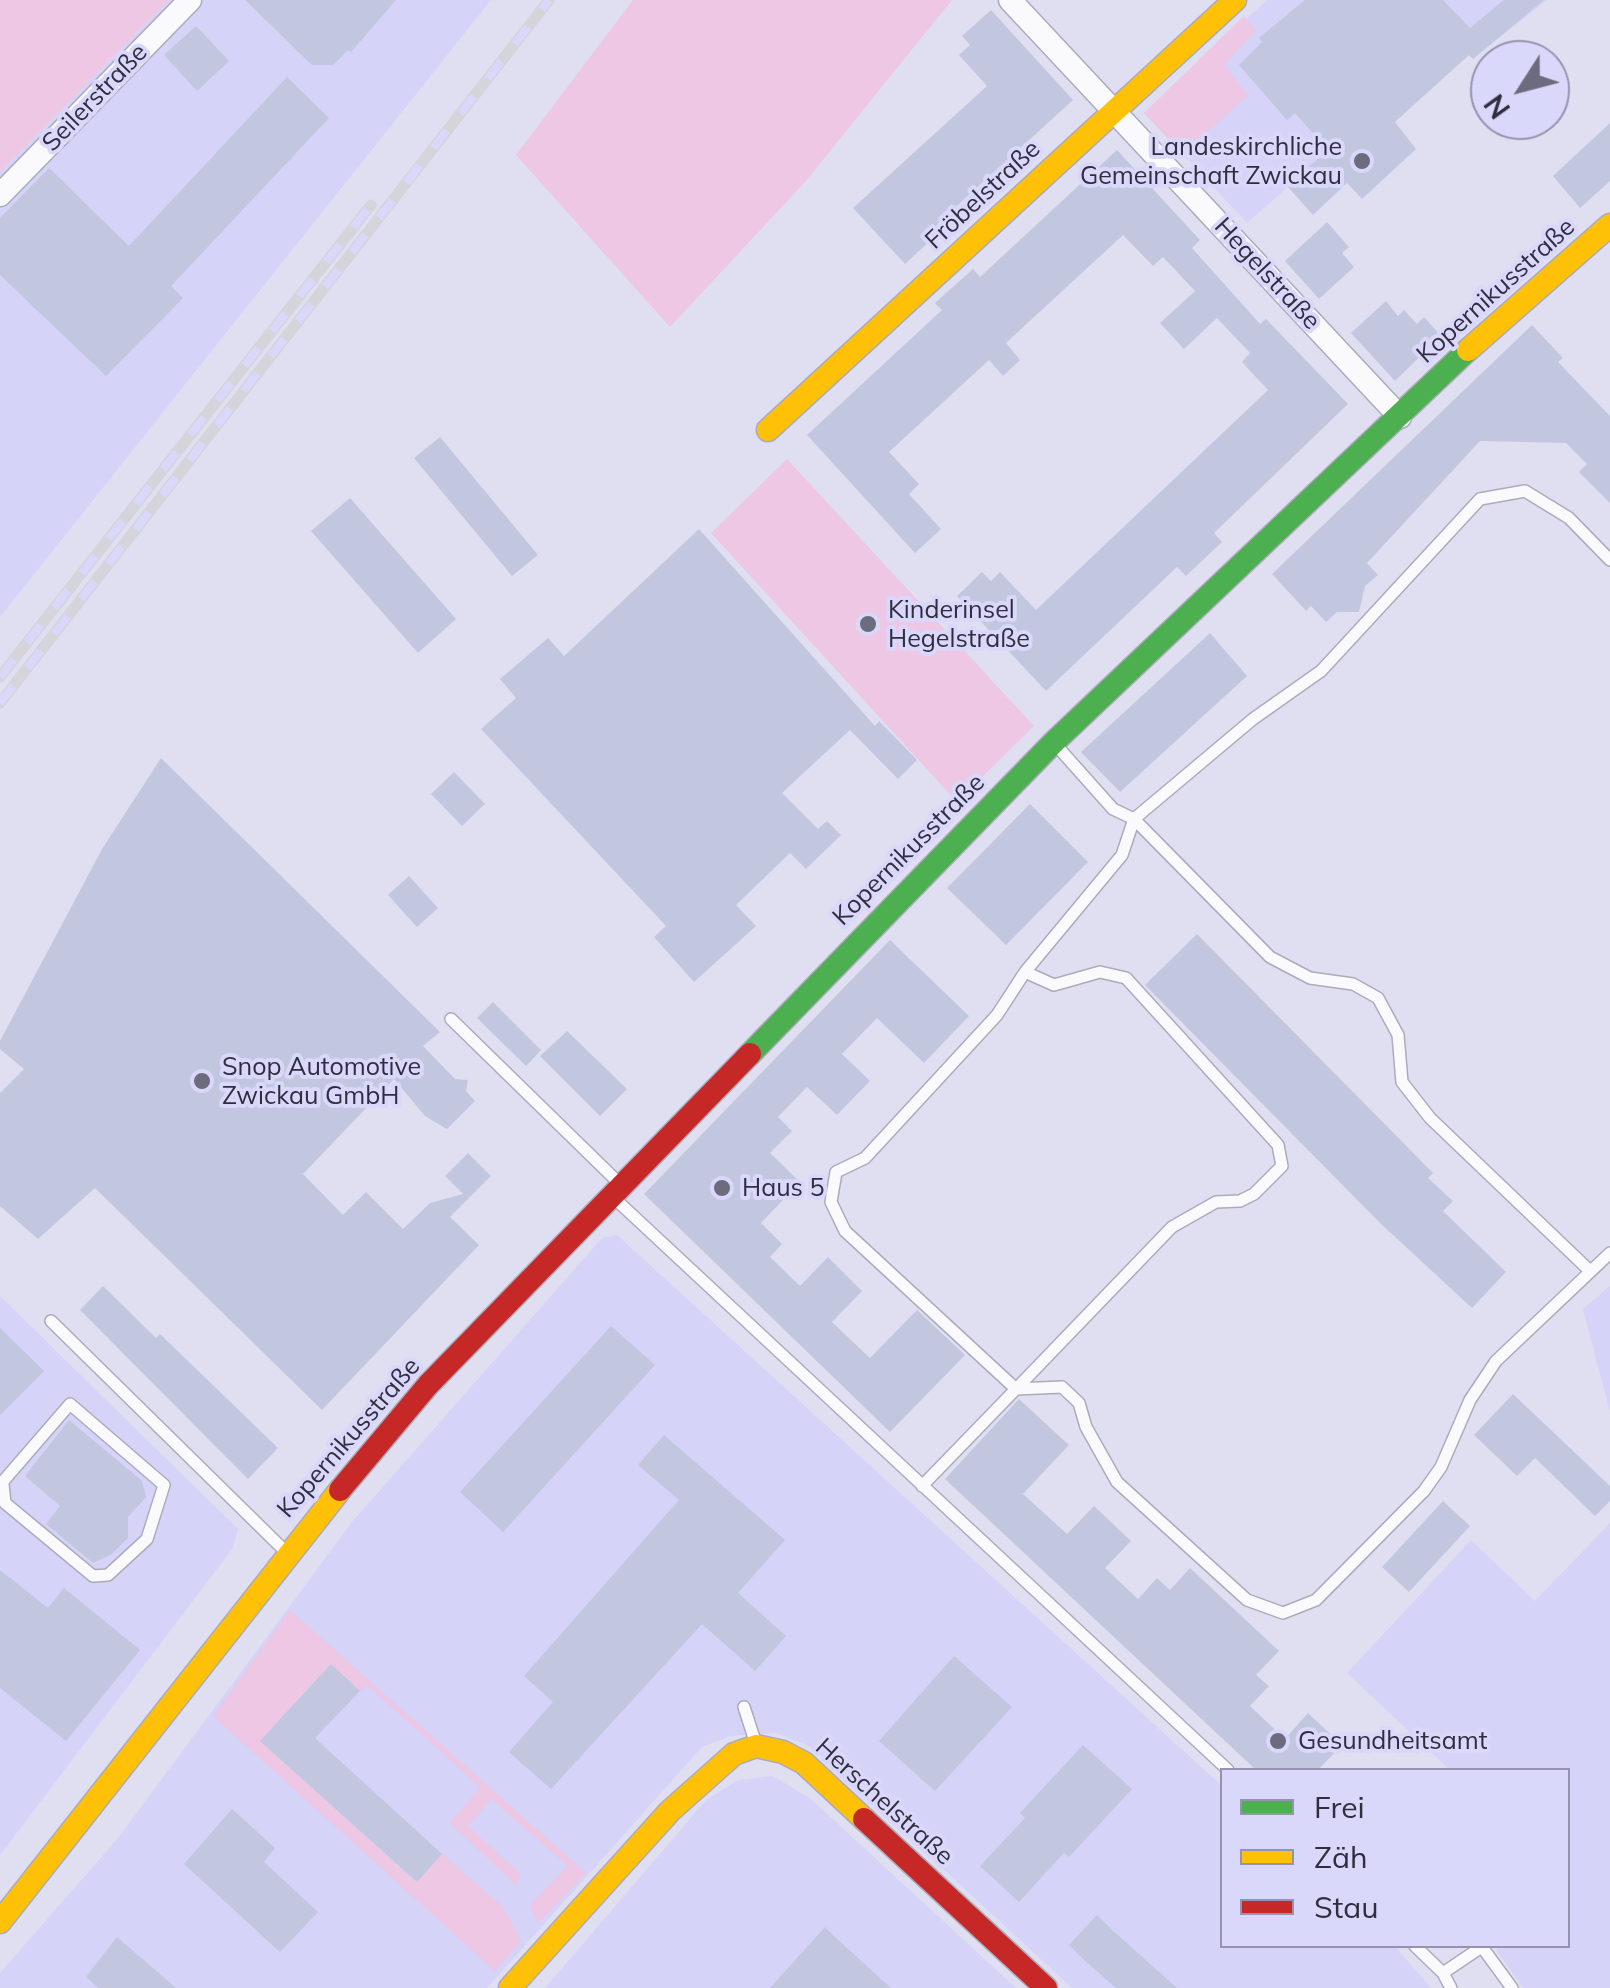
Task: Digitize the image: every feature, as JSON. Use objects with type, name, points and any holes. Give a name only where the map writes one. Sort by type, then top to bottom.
[{"type":"street","name":"Seilerstraße","points":[[0,195],[190,0]]},
{"type":"street","name":"Hegelstraße","points":[[1010,0],[1400,417]]},
{"type":"street","name":"Fröbelstraße","points":[[768,430],[1235,0]]},
{"type":"street","name":"Kopernikusstraße","points":[[0,1922],[286,1553],[428,1385],[1054,742],[1530,292],[1610,226]]},
{"type":"street","points":[[510,1988],[702,1780],[734,1754],[756,1746]]},
{"type":"street","name":"Herschelstraße","points":[[756,1746],[783,1752],[804,1764],[1046,1988]]},
{"type":"lane","points":[[1610,560],[1569,518],[1525,491],[1480,499],[1321,671],[1254,719],[1134,819],[1122,856],[1025,972],[997,1015],[865,1158],[836,1172],[831,1202],[846,1231],[1016,1389],[1062,1386],[1079,1403],[1086,1427],[1117,1482],[1247,1600],[1283,1612],[1316,1600],[1424,1491],[1442,1466],[1470,1400],[1496,1361],[1610,1253]]},
{"type":"lane","points":[[1054,742],[1113,808],[1134,819],[1270,957],[1310,978],[1353,984],[1378,998],[1398,1035],[1402,1082],[1411,1094],[1430,1118],[1590,1271]]},
{"type":"lane","points":[[922,1486],[1172,1227],[1216,1202],[1240,1201],[1254,1194],[1282,1166],[1278,1145],[1126,978],[1100,972],[1054,985],[1025,972]]},
{"type":"lane","points":[[450,1019],[615,1190],[922,1486],[1226,1768]]},
{"type":"lane","name":"Kopernikusstraße","points":[[51,1321],[286,1553]]},
{"type":"lane","points":[[70,1404],[164,1485],[147,1538],[108,1575],[92,1576],[5,1504],[2,1485],[70,1404]]},
{"type":"lane","points":[[744,1707],[756,1746]]},
{"type":"lane","points":[[1417,1948],[1443,1972],[1451,1988]]},
{"type":"lane","points":[[1443,1972],[1479,1948]]},
{"type":"lane","points":[[1483,1948],[1512,1988]]},
{"type":"shaded area","points":[[0,0],[169,0],[0,172]]},
{"type":"shaded area","points":[[169,0],[491,0],[0,617],[0,172]]},
{"type":"shaded area","points":[[633,0],[952,0],[805,182],[670,327],[516,155]]},
{"type":"shaded area","points":[[1267,0],[1547,0],[1497,40],[1470,40],[1470,57],[1380,106],[1247,223],[1144,113]]},
{"type":"shaded area","points":[[1244,16],[1256,30],[1224,65],[1248,95],[1183,154],[1144,113]]},
{"type":"shaded area","name":"Kinderinsel Hegelstraße","points":[[787,459],[1034,726],[957,802],[711,533]]},
{"type":"shaded area","points":[[617,1235],[1220,1784],[1220,1948],[1397,1948],[1431,1988],[1072,1988],[811,1747],[776,1733],[731,1736],[702,1747],[487,1988],[0,1988],[0,1973],[118,1838],[352,1522],[602,1238]]},
{"type":"shaded area","points":[[1610,1286],[1610,1412],[1583,1309]]},
{"type":"shaded area","points":[[0,1296],[238,1529],[233,1548],[0,1855]]},
{"type":"shaded area","points":[[1610,1523],[1610,1988],[1523,1988],[1496,1950],[1570,1948],[1570,1768],[1448,1768],[1347,1673],[1471,1540],[1535,1601]]},
{"type":"shaded area","points":[[290,1610],[586,1873],[538,1923],[530,1905],[568,1866],[491,1799],[468,1826],[520,1874],[516,1885],[450,1823],[480,1787],[367,1685],[360,1691],[330,1664],[260,1741],[416,1882],[442,1854],[503,1907],[521,1941],[495,1971],[213,1716]]},
{"type":"shaded area","points":[[773,1776],[811,1799],[1016,1988],[545,1988],[706,1800],[738,1780]]},
{"type":"building","points":[[245,0],[396,0],[351,52],[348,50],[333,65],[312,65]]},
{"type":"building","points":[[1305,0],[1443,0],[1470,28],[1504,0],[1544,0],[1496,40],[1470,40],[1470,56],[1395,122],[1416,149],[1362,199],[1347,183],[1313,215],[1287,186],[1328,150],[1295,113],[1287,120],[1239,65],[1262,42],[1259,38]]},
{"type":"building","points":[[991,10],[1073,100],[937,224],[942,230],[905,264],[853,208],[987,86],[959,55],[970,45],[962,36]]},
{"type":"building","points":[[196,26],[229,61],[197,91],[164,55]]},
{"type":"building","points":[[287,77],[329,118],[171,286],[183,298],[106,376],[0,275],[0,218],[49,168],[129,246]]},
{"type":"building","points":[[1610,123],[1610,181],[1580,208],[1553,176]]},
{"type":"building","points":[[1117,150],[1200,240],[1192,248],[1260,324],[1266,319],[1348,404],[1214,533],[1222,542],[1186,576],[1177,567],[1046,691],[957,596],[982,572],[991,581],[1000,572],[1036,610],[1268,390],[1242,362],[1250,353],[1217,318],[1184,349],[1160,323],[1195,291],[1163,257],[1153,266],[1123,235],[1006,343],[1020,360],[1003,376],[989,360],[889,452],[919,484],[909,494],[941,529],[915,553],[807,435],[942,310],[935,303],[973,269],[980,277]]},
{"type":"building","points":[[1327,222],[1349,247],[1342,253],[1354,267],[1319,299],[1285,261]]},
{"type":"building","points":[[1386,301],[1398,316],[1404,310],[1417,324],[1424,317],[1441,336],[1395,381],[1351,333]]},
{"type":"building","points":[[1532,325],[1563,358],[1558,362],[1610,416],[1610,503],[1579,472],[1587,464],[1566,443],[1480,441],[1367,563],[1378,575],[1365,586],[1359,612],[1337,612],[1326,622],[1311,606],[1306,611],[1272,574]]},
{"type":"building","points":[[440,437],[538,555],[512,576],[414,458]]},
{"type":"building","points":[[350,498],[456,619],[418,653],[311,531]]},
{"type":"building","points":[[699,529],[875,726],[879,721],[917,760],[898,779],[850,730],[782,793],[818,829],[827,821],[841,835],[806,869],[790,853],[736,905],[756,926],[694,982],[654,937],[666,926],[481,729],[516,698],[500,679],[548,638],[564,656]]},
{"type":"building","points":[[1210,633],[1247,676],[1120,792],[1081,752]]},
{"type":"building","name":"Snop Automotive Zwickau GmbH","points":[[161,758],[440,1032],[423,1046],[455,1079],[468,1080],[466,1091],[475,1101],[447,1129],[425,1116],[394,1079],[303,1174],[343,1215],[366,1192],[403,1229],[430,1203],[463,1194],[445,1176],[468,1153],[491,1176],[450,1217],[479,1245],[322,1410],[95,1188],[38,1239],[0,1206],[0,1093],[24,1069],[0,1049],[0,1041],[102,849]]},
{"type":"building","points":[[454,772],[485,804],[462,826],[431,794]]},
{"type":"building","points":[[1030,804],[1088,862],[1006,945],[947,888]]},
{"type":"building","points":[[409,876],[438,908],[417,927],[388,895]]},
{"type":"building","points":[[1197,934],[1433,1173],[1428,1178],[1453,1201],[1443,1211],[1506,1272],[1472,1308],[1381,1224],[1145,985]]},
{"type":"building","name":"Haus 5","points":[[890,940],[969,1016],[924,1063],[877,1018],[842,1054],[870,1081],[837,1115],[807,1087],[778,1117],[792,1131],[770,1153],[800,1182],[761,1223],[782,1244],[770,1257],[800,1286],[828,1257],[862,1291],[832,1322],[870,1358],[917,1310],[965,1355],[890,1432],[644,1194]]},
{"type":"building","points":[[493,1002],[541,1050],[526,1066],[477,1018]]},
{"type":"building","points":[[567,1031],[627,1089],[600,1116],[540,1056]]},
{"type":"building","points":[[103,1286],[156,1338],[160,1334],[278,1448],[248,1479],[80,1310]]},
{"type":"building","points":[[611,1326],[655,1365],[503,1532],[460,1492]]},
{"type":"building","points":[[0,1328],[44,1371],[0,1415]]},
{"type":"building","points":[[1513,1394],[1610,1486],[1610,1501],[1595,1516],[1535,1458],[1517,1476],[1474,1435]]},
{"type":"building","points":[[1019,1399],[1069,1445],[1023,1494],[1067,1534],[1094,1506],[1131,1541],[1105,1568],[1138,1599],[1157,1578],[1170,1590],[1190,1568],[1279,1651],[1256,1675],[1269,1686],[1250,1706],[1285,1739],[1308,1713],[1342,1745],[1320,1768],[1254,1768],[945,1479]]},
{"type":"building","points":[[69,1420],[142,1481],[146,1497],[128,1517],[128,1538],[112,1554],[93,1563],[46,1524],[60,1506],[25,1476]]},
{"type":"building","points":[[664,1435],[785,1540],[738,1593],[786,1636],[755,1671],[702,1624],[551,1789],[509,1752],[553,1702],[524,1676],[679,1500],[638,1465]]},
{"type":"building","points":[[1443,1501],[1470,1526],[1409,1592],[1382,1567]]},
{"type":"building","points":[[0,1570],[48,1608],[64,1588],[140,1650],[66,1741],[0,1688]]},
{"type":"building","points":[[954,1656],[1012,1707],[935,1791],[879,1741]]},
{"type":"building","points":[[331,1664],[360,1691],[315,1738],[442,1854],[417,1882],[260,1741]]},
{"type":"building","points":[[1083,1745],[1132,1789],[1069,1857],[1064,1853],[1019,1902],[980,1866],[1025,1818],[1020,1813]]},
{"type":"building","points":[[232,1809],[275,1848],[264,1862],[318,1912],[280,1952],[184,1864]]},
{"type":"building","points":[[1097,1915],[1177,1988],[1116,1988],[1083,1959],[1069,1945]]},
{"type":"building","points":[[825,1927],[835,1937],[891,1988],[770,1988]]},
{"type":"building","points":[[117,1937],[176,1988],[98,1988],[86,1977]]},
{"type":"railway","points":[[0,703],[549,0]]},
{"type":"railway","points":[[0,677],[371,205]]},
{"type":"traffic: fast","points":[[750,1054],[1054,742],[1468,350]]},
{"type":"traffic: slow","points":[[768,430],[1235,0]]},
{"type":"traffic: slow","points":[[1468,350],[1610,225]]},
{"type":"traffic: slow","points":[[0,1922],[340,1490]]},
{"type":"traffic: slow","points":[[510,1988],[670,1811],[734,1754],[756,1746],[783,1752],[804,1763],[864,1819]]},
{"type":"traffic: jam","points":[[340,1490],[428,1385],[750,1054]]},
{"type":"traffic: jam","points":[[864,1819],[1046,1988]]},
{"type":"place","name":"Landeskirchliche Gemeinschaft Zwickau","points":[[1362,161]]},
{"type":"place","name":"Kinderinsel Hegelstraße","points":[[868,624]]},
{"type":"place","name":"Snop Automotive Zwickau GmbH","points":[[202,1081]]},
{"type":"place","name":"Haus 5","points":[[722,1188]]},
{"type":"place","name":"Gesundheitsamt","points":[[1278,1741]]}]
